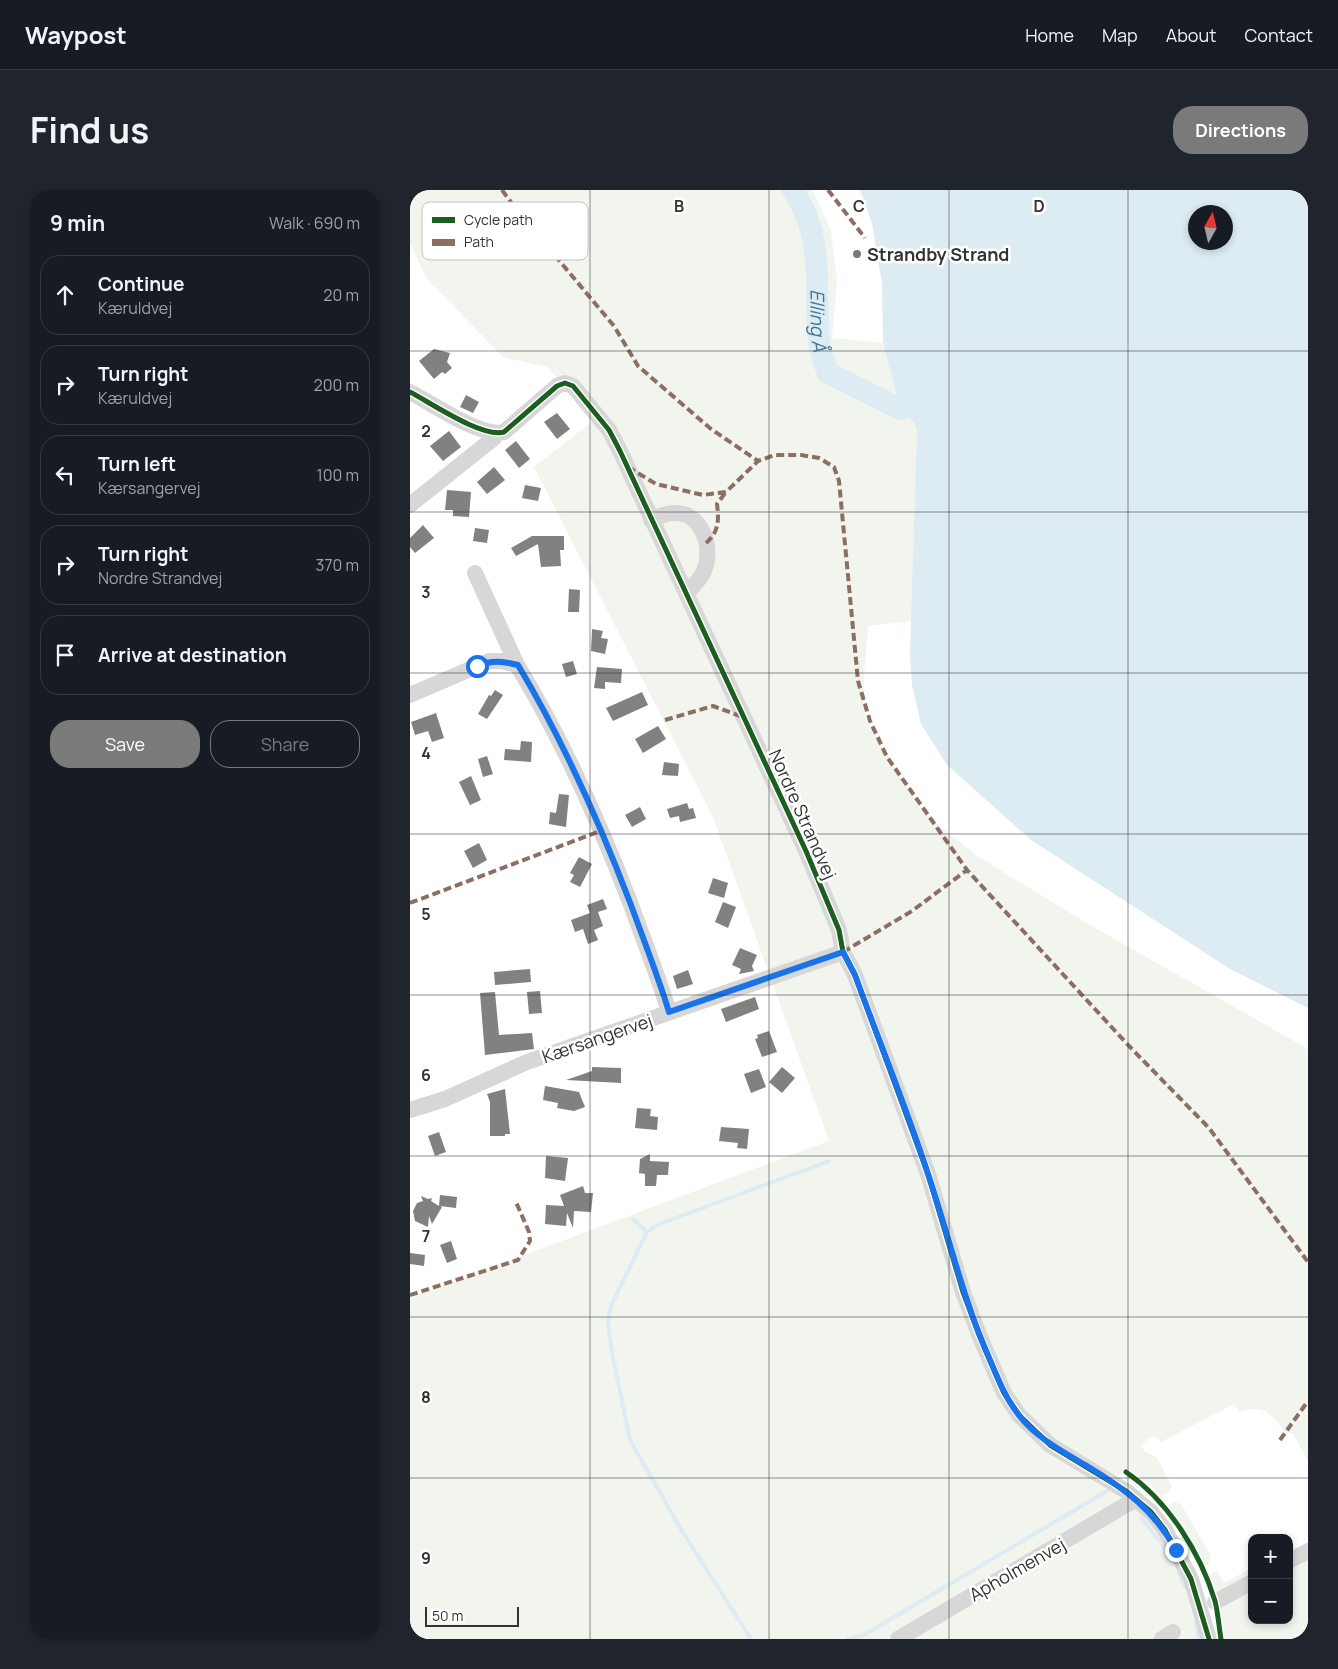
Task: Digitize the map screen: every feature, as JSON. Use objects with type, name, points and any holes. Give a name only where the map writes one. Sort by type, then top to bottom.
[{"type":"street","name":"Nordre Strandvej","points":[[496,434],[504,432],[557,386],[565,383],[573,386],[610,430],[806,851],[839,930],[843,952],[855,975],[928,1174],[976,1328],[1004,1393],[1019,1415],[1050,1445],[1093,1470],[1136,1499],[1165,1530],[1191,1579],[1209,1639]]},
{"type":"street","points":[[410,392],[478,428],[496,434],[494,438],[410,505]]},
{"type":"street","points":[[651,520],[672,513],[683,514],[695,520],[702,528],[707,558],[704,570],[698,581],[687,593]]},
{"type":"street","points":[[474,573],[518,665],[568,754],[603,830],[661,984],[669,1012]]},
{"type":"street","points":[[410,695],[489,661],[501,661],[518,665]]},
{"type":"street","name":"Kærsangervej","points":[[410,1110],[445,1099],[527,1062],[843,952]]},
{"type":"street","name":"Apholmenvej","points":[[898,1639],[1136,1499]]},
{"type":"street","points":[[1293,1559],[1308,1551]]},
{"type":"street","points":[[1215,1602],[1248,1584]]},
{"type":"shaded area","points":[[410,190],[813,190],[831,231],[837,281],[832,338],[883,343],[900,409],[914,423],[917,430],[912,621],[868,626],[864,677],[865,718],[889,760],[928,817],[979,857],[1083,921],[1308,1049],[1308,1461],[1293,1434],[1284,1432],[1270,1415],[1254,1409],[1239,1412],[1234,1404],[1161,1442],[1158,1438],[1152,1437],[1142,1444],[1144,1451],[1157,1458],[1172,1486],[1167,1494],[1161,1497],[1149,1484],[1127,1468],[1119,1476],[1056,1442],[1015,1400],[985,1336],[933,1172],[849,941],[612,422],[559,380],[547,367],[503,357],[427,279],[410,243]]},
{"type":"shaded area","points":[[860,190],[1308,190],[1308,1008],[1230,969],[1031,840],[947,765],[921,724],[912,685],[910,654],[917,430],[914,423],[900,409],[883,343],[882,284],[872,224]]},
{"type":"shaded area","points":[[594,420],[606,434],[802,852],[838,940],[834,948],[840,964],[847,968],[1000,1396],[1121,1497],[1120,1501],[887,1639],[410,1639],[410,1298],[829,1141],[713,817],[534,467]]},
{"type":"shaded area","points":[[1174,1502],[1181,1504],[1211,1556],[1208,1565],[1204,1566],[1168,1507]]},
{"type":"shaded area","points":[[1136,1508],[1161,1533],[1187,1583],[1204,1639],[906,1639]]},
{"type":"shaded area","points":[[1308,1555],[1308,1639],[1224,1639],[1218,1604],[1248,1587],[1248,1624],[1293,1624],[1293,1563]]},
{"type":"shaded area","points":[[1248,1570],[1248,1579],[1217,1598],[1208,1575],[1217,1571],[1224,1583]]},
{"type":"building","points":[[434,349],[450,353],[447,362],[452,368],[445,374],[442,372],[434,379],[419,361]]},
{"type":"building","points":[[466,395],[479,402],[473,413],[460,407]]},
{"type":"building","points":[[557,413],[570,429],[557,439],[544,422]]},
{"type":"building","points":[[449,431],[461,447],[443,461],[430,446]]},
{"type":"building","points":[[516,441],[530,459],[519,468],[505,450]]},
{"type":"building","points":[[494,467],[505,480],[487,494],[477,482]]},
{"type":"building","points":[[525,485],[541,488],[538,501],[522,498]]},
{"type":"building","points":[[447,490],[471,492],[469,517],[453,516],[453,510],[445,510]]},
{"type":"building","points":[[423,525],[434,538],[415,553],[410,547],[410,538]]},
{"type":"building","points":[[475,528],[489,530],[487,543],[473,541]]},
{"type":"building","points":[[532,536],[564,536],[564,550],[560,550],[561,566],[541,567],[538,544],[516,556],[511,548]]},
{"type":"building","points":[[569,589],[580,590],[579,612],[568,612]]},
{"type":"building","points":[[592,629],[603,631],[601,638],[608,639],[605,654],[591,651]]},
{"type":"building","points":[[573,661],[577,674],[566,677],[562,664]]},
{"type":"building","points":[[597,667],[622,669],[621,683],[605,682],[605,689],[594,688]]},
{"type":"building","points":[[495,690],[503,695],[487,719],[478,714],[489,695],[491,696]]},
{"type":"building","points":[[642,692],[648,705],[613,721],[606,708]]},
{"type":"building","points":[[436,713],[444,738],[432,742],[428,731],[415,735],[411,722]]},
{"type":"building","points":[[658,726],[666,739],[643,753],[635,739]]},
{"type":"building","points":[[521,741],[532,742],[531,762],[504,760],[505,749],[520,750]]},
{"type":"building","points":[[487,756],[493,774],[483,777],[478,759]]},
{"type":"building","points":[[664,762],[679,764],[678,776],[662,775]]},
{"type":"building","points":[[471,776],[481,800],[470,805],[459,782]]},
{"type":"building","points":[[559,794],[569,795],[566,827],[549,824],[550,812],[556,813]]},
{"type":"building","points":[[687,803],[689,809],[693,808],[696,818],[680,822],[679,816],[670,818],[667,809]]},
{"type":"building","points":[[640,807],[646,819],[632,827],[625,815]]},
{"type":"building","points":[[479,843],[487,860],[473,868],[464,851]]},
{"type":"building","points":[[579,857],[592,864],[580,887],[570,882],[574,875],[570,873]]},
{"type":"building","points":[[713,878],[728,883],[724,898],[708,893]]},
{"type":"building","points":[[603,899],[607,909],[598,912],[603,926],[594,930],[598,940],[588,944],[583,929],[575,932],[571,920],[590,913],[587,905]]},
{"type":"building","points":[[723,902],[736,907],[728,928],[715,922]]},
{"type":"building","points":[[740,948],[757,955],[752,966],[754,971],[739,974],[741,969],[732,965]]},
{"type":"building","points":[[530,969],[531,982],[495,985],[494,972]]},
{"type":"building","points":[[688,970],[693,984],[677,989],[673,976]]},
{"type":"building","points":[[540,991],[542,1013],[529,1014],[527,992]]},
{"type":"building","points":[[495,992],[499,1035],[532,1033],[534,1049],[485,1055],[480,993]]},
{"type":"building","points":[[755,997],[759,1009],[726,1022],[721,1009]]},
{"type":"building","points":[[769,1031],[777,1052],[762,1057],[755,1039],[758,1038],[757,1035]]},
{"type":"building","points":[[592,1067],[621,1068],[621,1083],[566,1080],[592,1071]]},
{"type":"building","points":[[782,1067],[795,1078],[782,1093],[769,1082]]},
{"type":"building","points":[[759,1069],[766,1087],[751,1093],[744,1074]]},
{"type":"building","points":[[545,1086],[579,1092],[585,1107],[574,1111],[557,1108],[558,1103],[543,1100]]},
{"type":"building","points":[[505,1089],[510,1134],[490,1136],[490,1102],[487,1094]]},
{"type":"building","points":[[637,1108],[651,1109],[650,1116],[658,1117],[657,1130],[635,1128]]},
{"type":"building","points":[[721,1127],[749,1129],[747,1149],[737,1148],[738,1143],[719,1141]]},
{"type":"building","points":[[439,1132],[446,1152],[435,1156],[428,1136]]},
{"type":"building","points":[[650,1154],[650,1161],[669,1162],[668,1175],[657,1175],[656,1186],[645,1186],[645,1174],[639,1173],[640,1159]]},
{"type":"building","points":[[546,1156],[568,1158],[565,1181],[545,1178]]},
{"type":"building","points":[[583,1186],[585,1193],[593,1193],[591,1212],[574,1211],[573,1228],[567,1213],[566,1226],[545,1224],[546,1205],[564,1206],[560,1195]]},
{"type":"building","points":[[440,1195],[457,1197],[456,1208],[440,1206],[442,1207],[432,1224],[429,1216],[428,1227],[415,1221],[413,1211],[417,1203],[423,1201],[421,1196],[428,1199],[432,1198],[431,1201],[439,1206]]},
{"type":"building","points":[[451,1241],[457,1259],[447,1263],[440,1245]]},
{"type":"building","points":[[410,1253],[425,1255],[424,1266],[410,1264]]},
{"type":"waterway","name":"Elling Å","points":[[793,190],[810,227],[814,246],[819,343],[821,355],[828,373],[900,409]]},
{"type":"waterway","points":[[751,1639],[682,1531],[630,1440],[612,1353],[608,1323],[611,1306],[647,1232],[657,1225],[829,1161]]},
{"type":"waterway","points":[[633,1219],[647,1232]]},
{"type":"waterway","points":[[848,1639],[864,1635],[1107,1491]]},
{"type":"waterway","points":[[1141,1518],[1166,1549]]},
{"type":"waterway","points":[[1179,1573],[1185,1587]]},
{"type":"waterway","points":[[1196,1622],[1199,1639]]},
{"type":"marked path","points":[[502,190],[511,202]]},
{"type":"marked path","points":[[828,190],[865,238]]},
{"type":"marked path","points":[[559,260],[614,326],[638,366],[711,429],[758,461]]},
{"type":"marked path","points":[[628,467],[656,484],[703,495],[726,492],[758,461],[775,455],[801,455],[819,458],[834,467],[839,481],[858,681],[870,721],[887,757],[967,870],[1129,1046],[1209,1128],[1308,1262]]},
{"type":"marked path","points":[[706,543],[716,530],[718,520],[717,504],[726,492]]},
{"type":"marked path","points":[[665,720],[713,706],[743,717]]},
{"type":"marked path","points":[[410,903],[603,830]]},
{"type":"marked path","points":[[843,952],[912,911],[967,870]]},
{"type":"marked path","points":[[410,1295],[518,1260],[530,1241],[529,1232],[516,1202]]},
{"type":"marked path","points":[[1280,1440],[1308,1401]]},
{"type":"cycle path","points":[[410,392],[470,425],[483,430],[504,432],[557,386],[565,383],[573,386],[609,430],[806,851],[839,930],[843,952],[855,975],[928,1174],[963,1292],[1004,1393],[1019,1415],[1050,1445],[1126,1491],[1151,1512],[1165,1530],[1191,1579],[1209,1639]]},
{"type":"cycle path","points":[[1126,1472],[1156,1498],[1181,1529],[1191,1546],[1201,1564],[1215,1601],[1221,1639]]},
{"type":"place","name":"Strandby Strand","points":[[857,254]]},
{"type":"route","points":[[477,666],[489,661],[501,661],[518,665],[568,754],[603,830],[661,984],[669,1012],[843,952],[855,975],[928,1174],[963,1292],[1004,1393],[1019,1415],[1050,1445],[1126,1491],[1151,1512],[1165,1530],[1176,1550]]}]
